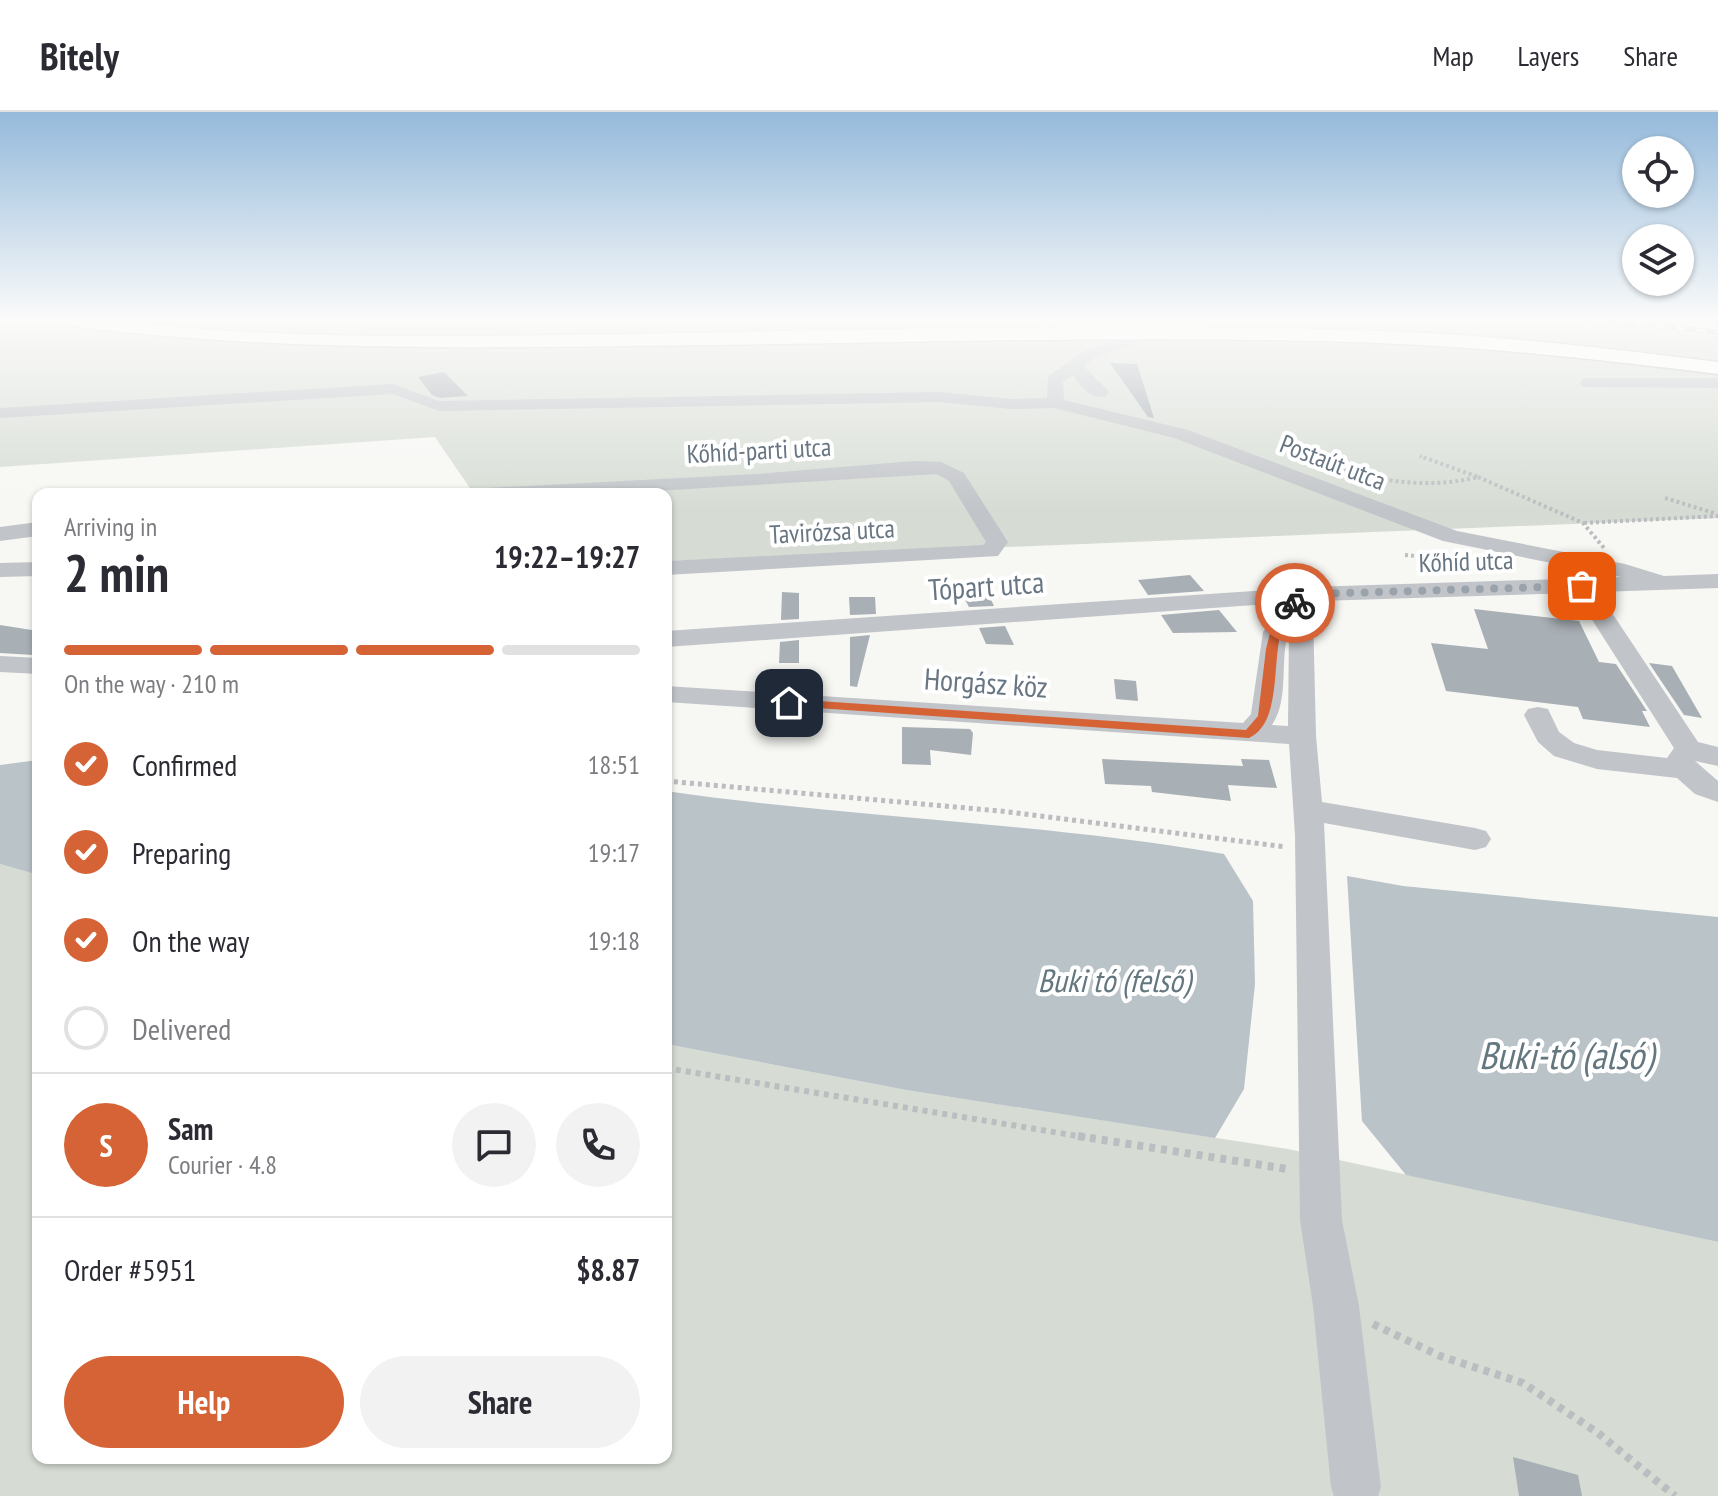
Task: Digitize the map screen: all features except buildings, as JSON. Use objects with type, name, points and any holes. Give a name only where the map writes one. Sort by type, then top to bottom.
[{"type":"street","points":[[1054,383],[1055,398]]},
{"type":"street","points":[[0,413],[393,389],[407,391],[426,404],[439,406],[939,397],[1011,404],[1055,398],[1075,390],[1100,392],[1087,383]]},
{"type":"street","points":[[1589,383],[1718,383]]},
{"type":"street","name":"Postaút utca","points":[[1055,398],[1181,434],[1451,536],[1625,571],[1663,583]]},
{"type":"street","name":"Kőhíd-parti utca","points":[[603,488],[757,480],[914,467],[941,468],[957,477],[997,542]]},
{"type":"street","points":[[0,534],[32,530]]},
{"type":"street","name":"Tavirózsa utca","points":[[672,568],[990,551],[997,542]]},
{"type":"street","points":[[0,570],[32,569]]},
{"type":"street","name":"Kőhíd utca","points":[[1311,594],[1718,581]]},
{"type":"street","points":[[1582,586],[1704,787],[1718,792]]},
{"type":"street","points":[[1249,734],[1264,717],[1271,649],[1280,618],[1291,604],[1311,594]]},
{"type":"street","points":[[1311,594],[1301,613],[1302,736],[1308,810],[1321,1220],[1336,1306],[1356,1487]]},
{"type":"street","name":"Tópart utca","points":[[672,639],[1311,594]]},
{"type":"street","points":[[0,664],[32,666]]},
{"type":"street","name":"Horgász köz","points":[[672,694],[1302,736]]},
{"type":"street","points":[[1538,715],[1552,742],[1565,751],[1582,756],[1718,757]]},
{"type":"street","points":[[1308,810],[1475,839]]},
{"type":"path","points":[[1420,456],[1478,477],[1583,523],[1625,571]]},
{"type":"path","points":[[1304,457],[1393,483],[1432,486],[1478,477]]},
{"type":"path","points":[[1665,498],[1718,515]]},
{"type":"path","points":[[1583,523],[1718,515]]},
{"type":"path","points":[[672,782],[1000,811],[1295,848]]},
{"type":"path","points":[[672,1069],[852,1101],[1320,1174]]},
{"type":"path","points":[[1336,1306],[1440,1356],[1523,1383],[1598,1433],[1675,1496]]},
{"type":"shaded area","points":[[0,383],[1718,383],[1718,518],[672,561],[672,488],[470,488],[435,437],[0,467]]},
{"type":"shaded area","points":[[0,864],[32,873],[32,1464],[672,1464],[672,1045],[906,1090],[1288,1149],[1718,1242],[1718,1496],[0,1496]]},
{"type":"water","points":[[32,761],[32,873],[0,864],[0,765]]},
{"type":"water","name":"Buki tó (felső)","points":[[672,792],[805,808],[1085,834],[1224,854],[1253,901],[1255,984],[1244,1089],[1215,1138],[906,1090],[672,1045]]},
{"type":"water","name":"Buki-tó (alsó)","points":[[1347,876],[1403,886],[1718,917],[1718,1242],[1406,1175],[1362,1121]]},
{"type":"way so far","points":[[1295,603],[1311,594],[1582,586]]},
{"type":"route","points":[[789,703],[1249,734],[1264,717],[1271,649],[1280,618],[1295,603]]}]
